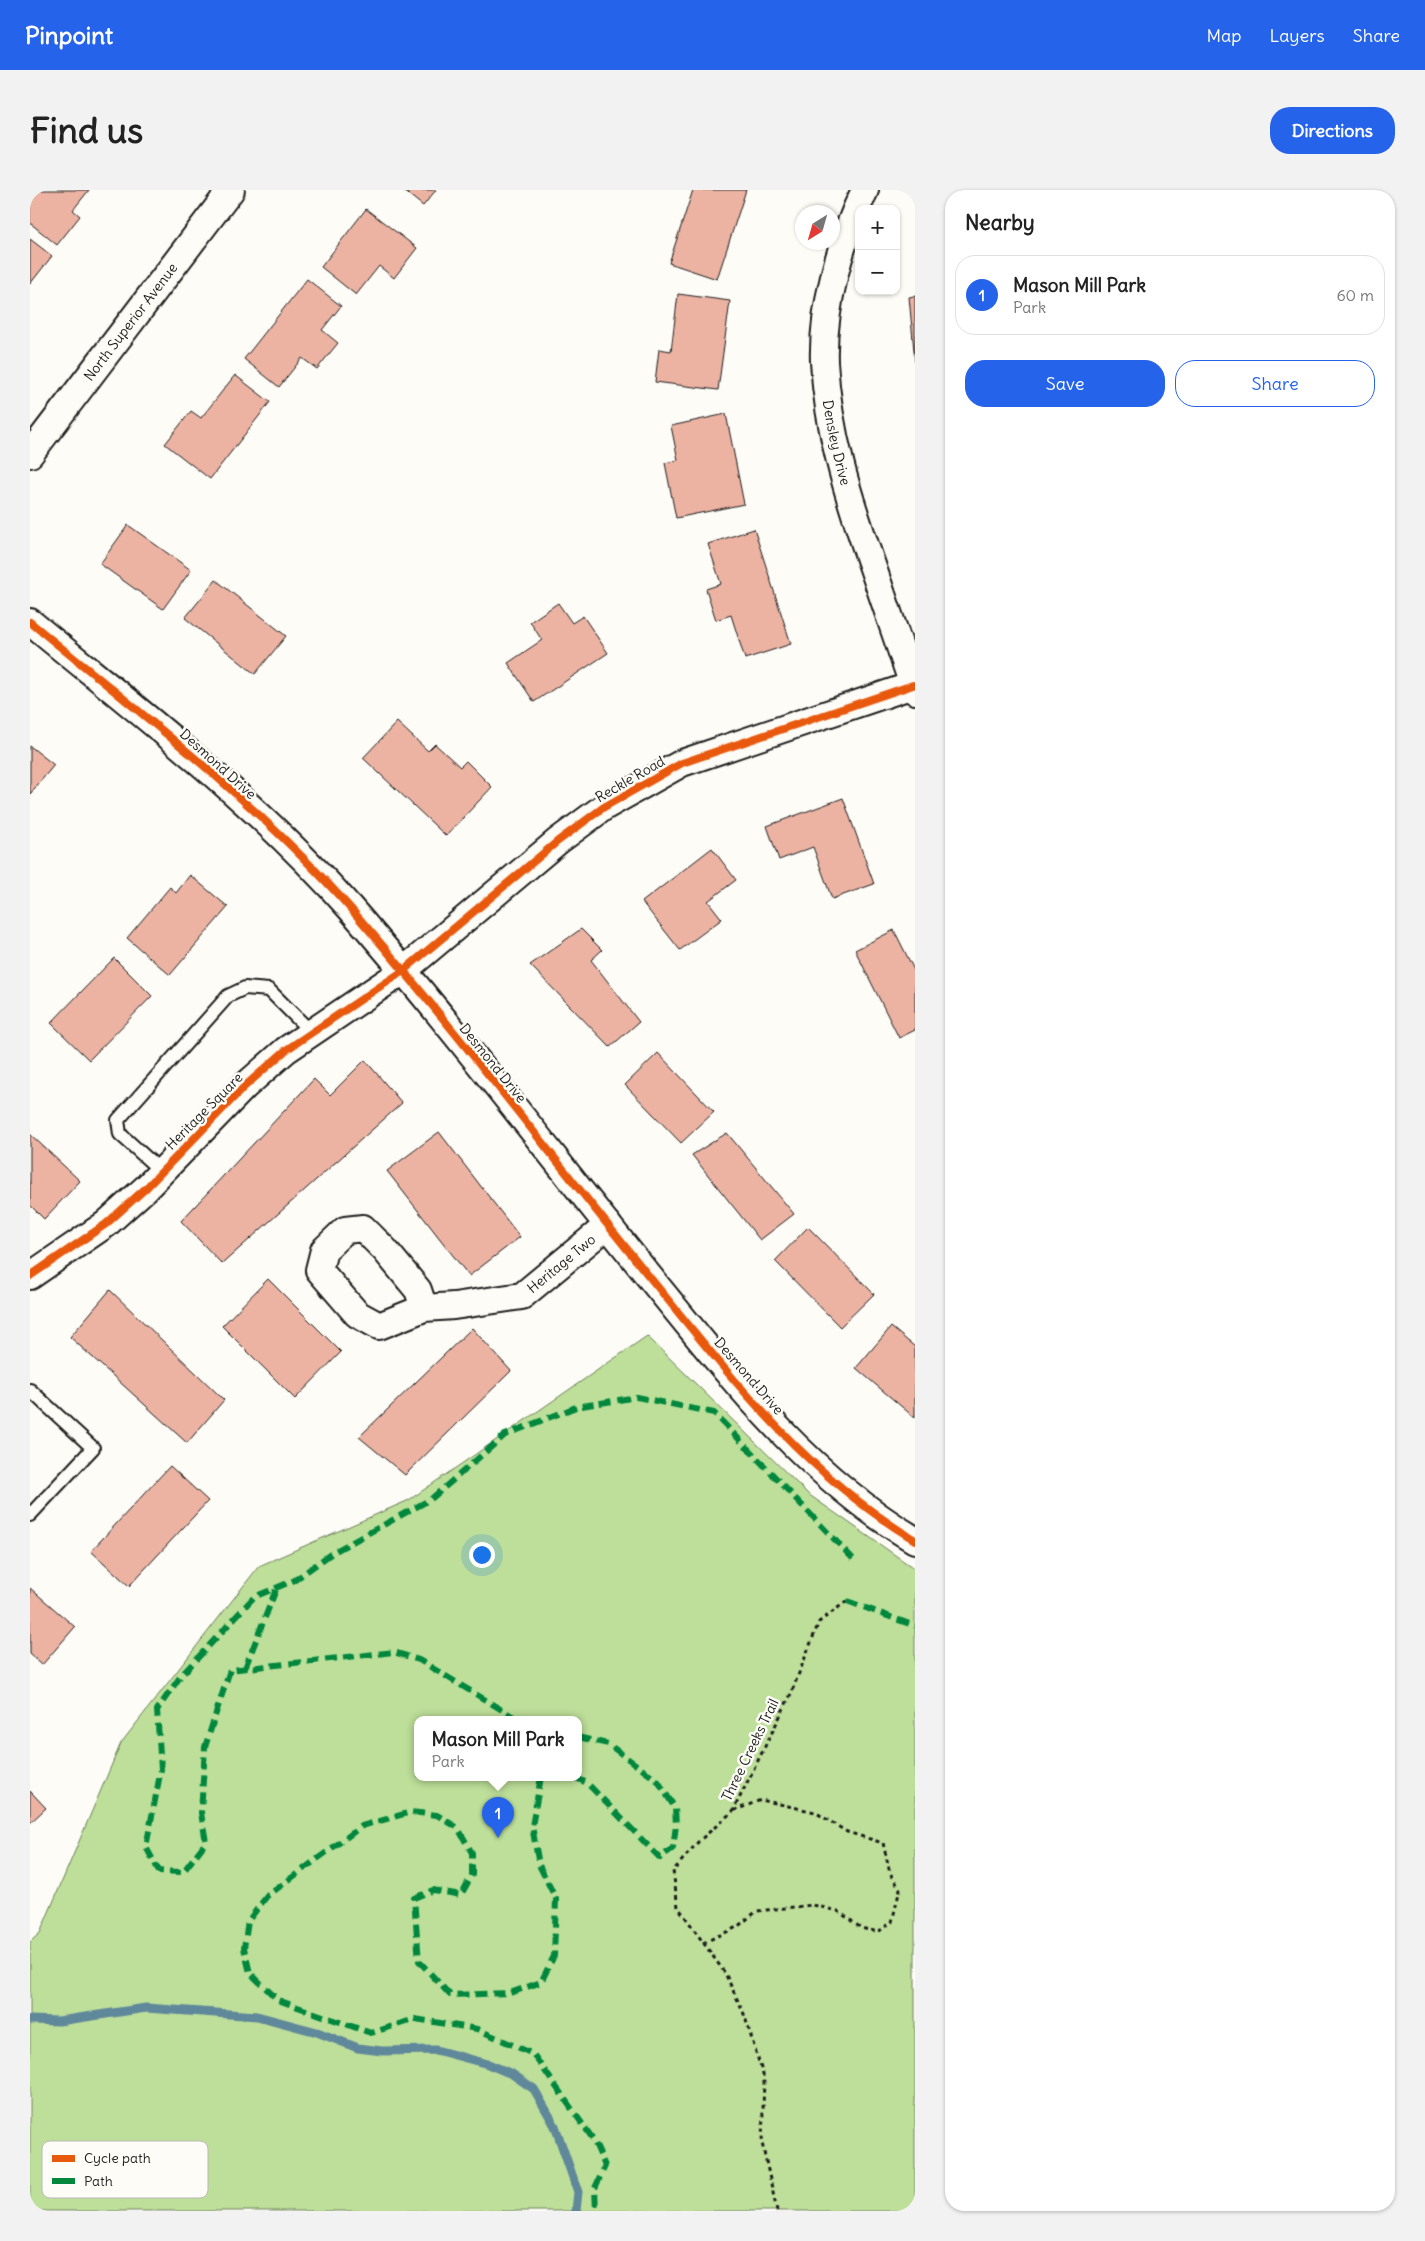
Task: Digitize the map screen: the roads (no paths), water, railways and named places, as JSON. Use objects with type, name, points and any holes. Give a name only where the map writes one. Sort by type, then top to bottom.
[{"type":"street","name":"North Superior Avenue","points":[[30,454],[231,190]]},
{"type":"street","name":"Densley Drive","points":[[865,190],[834,278],[827,318],[824,361],[828,402],[846,489],[914,688]]},
{"type":"street","name":"Desmond Drive","points":[[30,622],[170,738],[283,839],[350,908],[715,1357],[782,1432],[819,1468],[861,1504],[915,1540]]},
{"type":"street","name":"Reckle Road","points":[[403,971],[558,841],[604,807],[644,783],[682,763],[914,688]]},
{"type":"street","name":"Heritage Square","points":[[30,1276],[106,1224],[162,1172],[244,1087],[286,1050],[403,971]]},
{"type":"street","name":"Heritage Two","points":[[424,1308],[454,1306],[522,1296],[608,1225]]},
{"type":"lane","points":[[162,1172],[120,1134],[118,1120],[228,996],[246,988],[269,990],[312,1033]]},
{"type":"lane","points":[[30,1390],[93,1448],[30,1515]]},
{"type":"waterway","points":[[30,2020],[59,2021],[146,2008],[257,2016],[317,2032],[358,2048],[382,2051],[436,2050],[488,2064],[512,2074],[534,2089],[555,2126],[578,2192],[576,2211]]},
{"type":"place","name":"Mason Mill Park","points":[[498,1838]]}]
